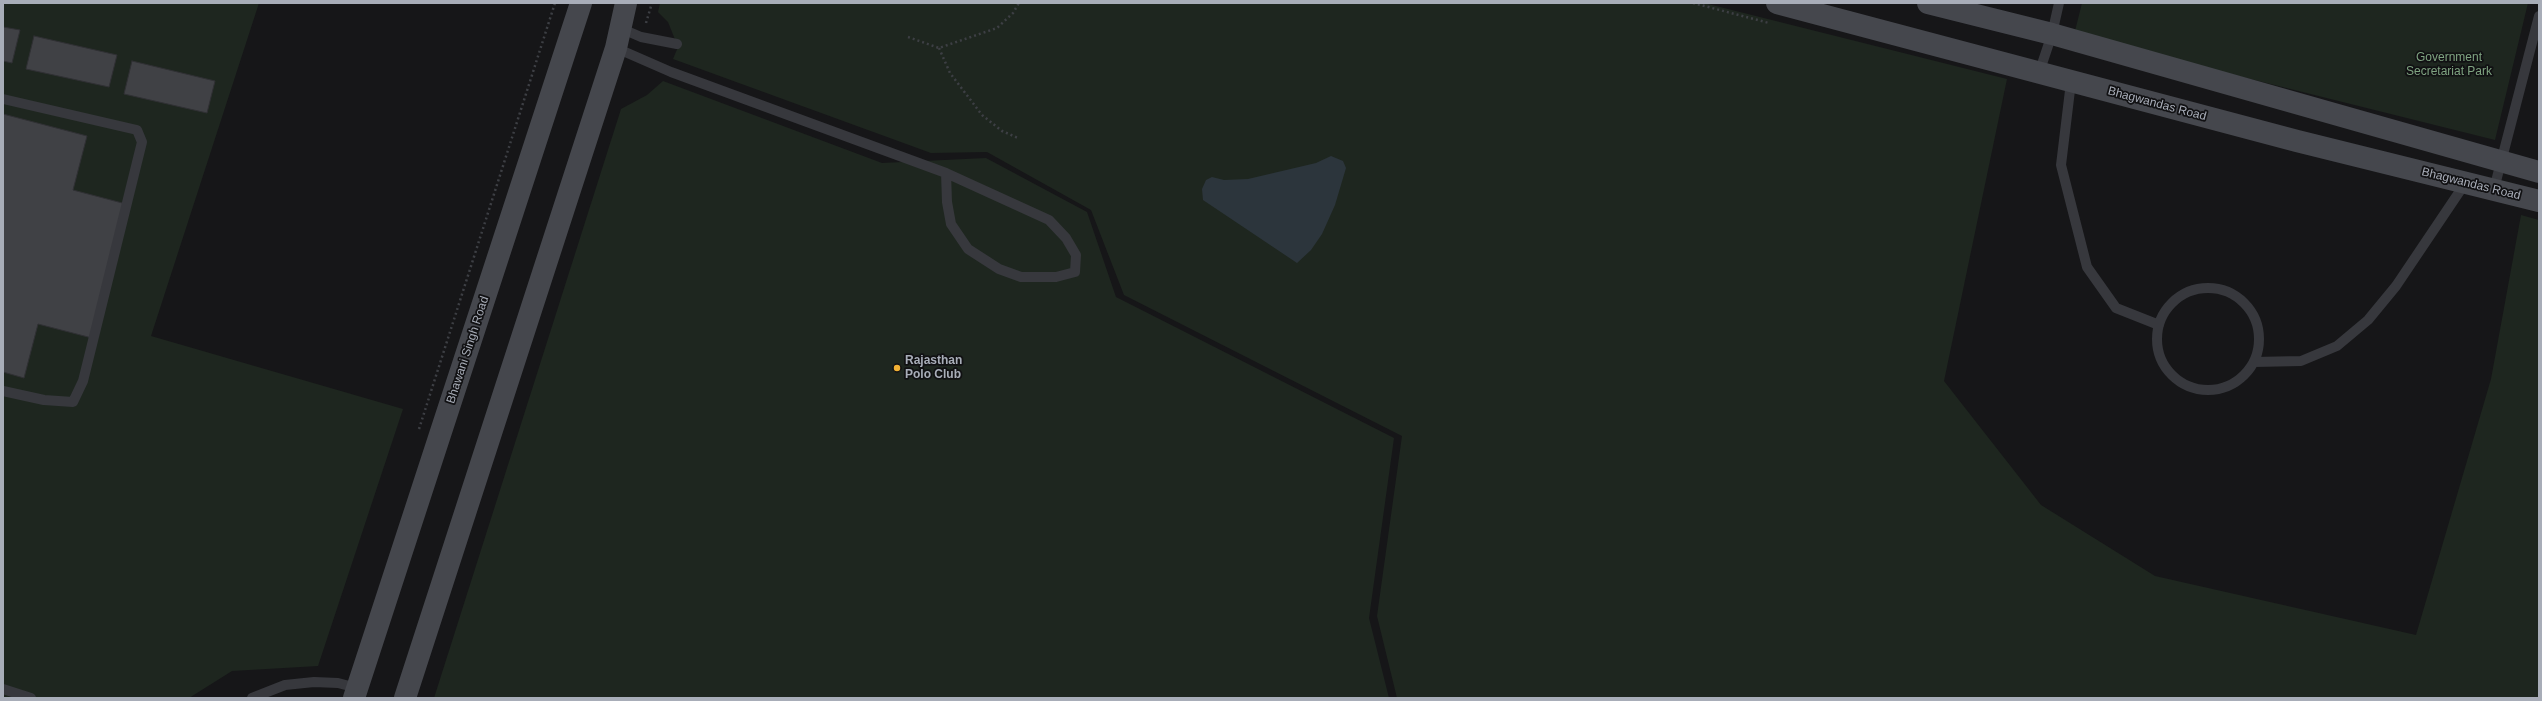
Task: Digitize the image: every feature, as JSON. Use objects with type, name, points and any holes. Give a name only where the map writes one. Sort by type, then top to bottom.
[{"type":"street","name":"Bhawani Singh Road","points":[[356,693],[581,3]]},
{"type":"street","points":[[405,698],[618,38],[626,3]]},
{"type":"street","name":"Bhagwandas Road","points":[[1777,3],[2071,82],[2539,201]]},
{"type":"street","points":[[1928,3],[2052,34],[2539,172]]},
{"type":"lane","points":[[2040,73],[2052,34],[2059,3]]},
{"type":"lane","points":[[2494,189],[2536,37],[2539,16]]},
{"type":"lane","points":[[618,38],[641,37],[677,44]]},
{"type":"lane","points":[[618,38],[671,72],[946,173],[1049,220],[1066,238],[1076,256],[1075,272],[1056,277],[1021,277],[999,269],[968,249],[951,224],[946,202],[946,173]]},
{"type":"lane","points":[[2071,82],[2061,165],[2087,267],[2116,308],[2159,325]]},
{"type":"lane","points":[[3,99],[137,130],[142,142],[83,381],[73,402],[44,400],[3,391]]},
{"type":"lane","points":[[2254,362],[2301,361],[2337,346],[2368,320],[2396,286],[2466,182]]},
{"type":"lane","points":[[2209,288],[2226,291],[2240,300],[2252,312],[2256,323],[2258,346],[2254,362],[2244,376],[2230,385],[2214,390],[2198,389],[2182,383],[2166,368],[2161,358],[2157,342],[2159,325],[2170,306],[2178,298],[2192,290],[2209,288]]},
{"type":"lane","points":[[252,698],[285,685],[314,682],[338,683],[356,693]]},
{"type":"lane","points":[[3,689],[31,698]]},
{"type":"path","points":[[418,432],[555,3]]},
{"type":"path","points":[[908,37],[939,48],[997,28],[1013,13],[1019,3]]},
{"type":"path","points":[[939,48],[950,73],[982,115],[1002,130],[1018,138]]},
{"type":"green space","points":[[3,3],[259,3],[151,336],[403,409],[318,666],[232,671],[189,698],[3,698]]},
{"type":"green space","points":[[660,3],[1704,3],[2007,79],[1944,381],[2041,505],[2155,576],[2416,635],[2491,379],[2521,215],[2539,220],[2539,698],[1397,698],[1377,616],[1402,436],[1124,295],[1091,210],[987,152],[931,153],[673,59],[678,47],[668,22],[658,12]]},
{"type":"green space","name":"Government Secretariat Park","points":[[2082,3],[2528,3],[2495,140],[2074,35]]},
{"type":"green space","name":"Rajasthan Polo Club","points":[[663,81],[882,163],[986,158],[1087,212],[1116,297],[1394,438],[1369,618],[1389,698],[434,698],[621,109],[647,95]]},
{"type":"shaded area","points":[[1331,156],[1343,161],[1346,168],[1335,205],[1322,234],[1311,250],[1297,263],[1203,200],[1202,189],[1206,180],[1212,177],[1224,180],[1248,179],[1316,163]]},
{"type":"building","points":[[3,27],[20,30],[12,63],[3,61]]},
{"type":"building","points":[[34,36],[117,55],[109,87],[26,69]]},
{"type":"building","points":[[132,61],[215,81],[207,113],[124,94]]},
{"type":"building","points":[[3,114],[87,136],[73,190],[126,204],[92,338],[38,324],[24,378],[3,372]]},
{"type":"place","name":"Rajasthan Polo Club","points":[[897,368]]}]
